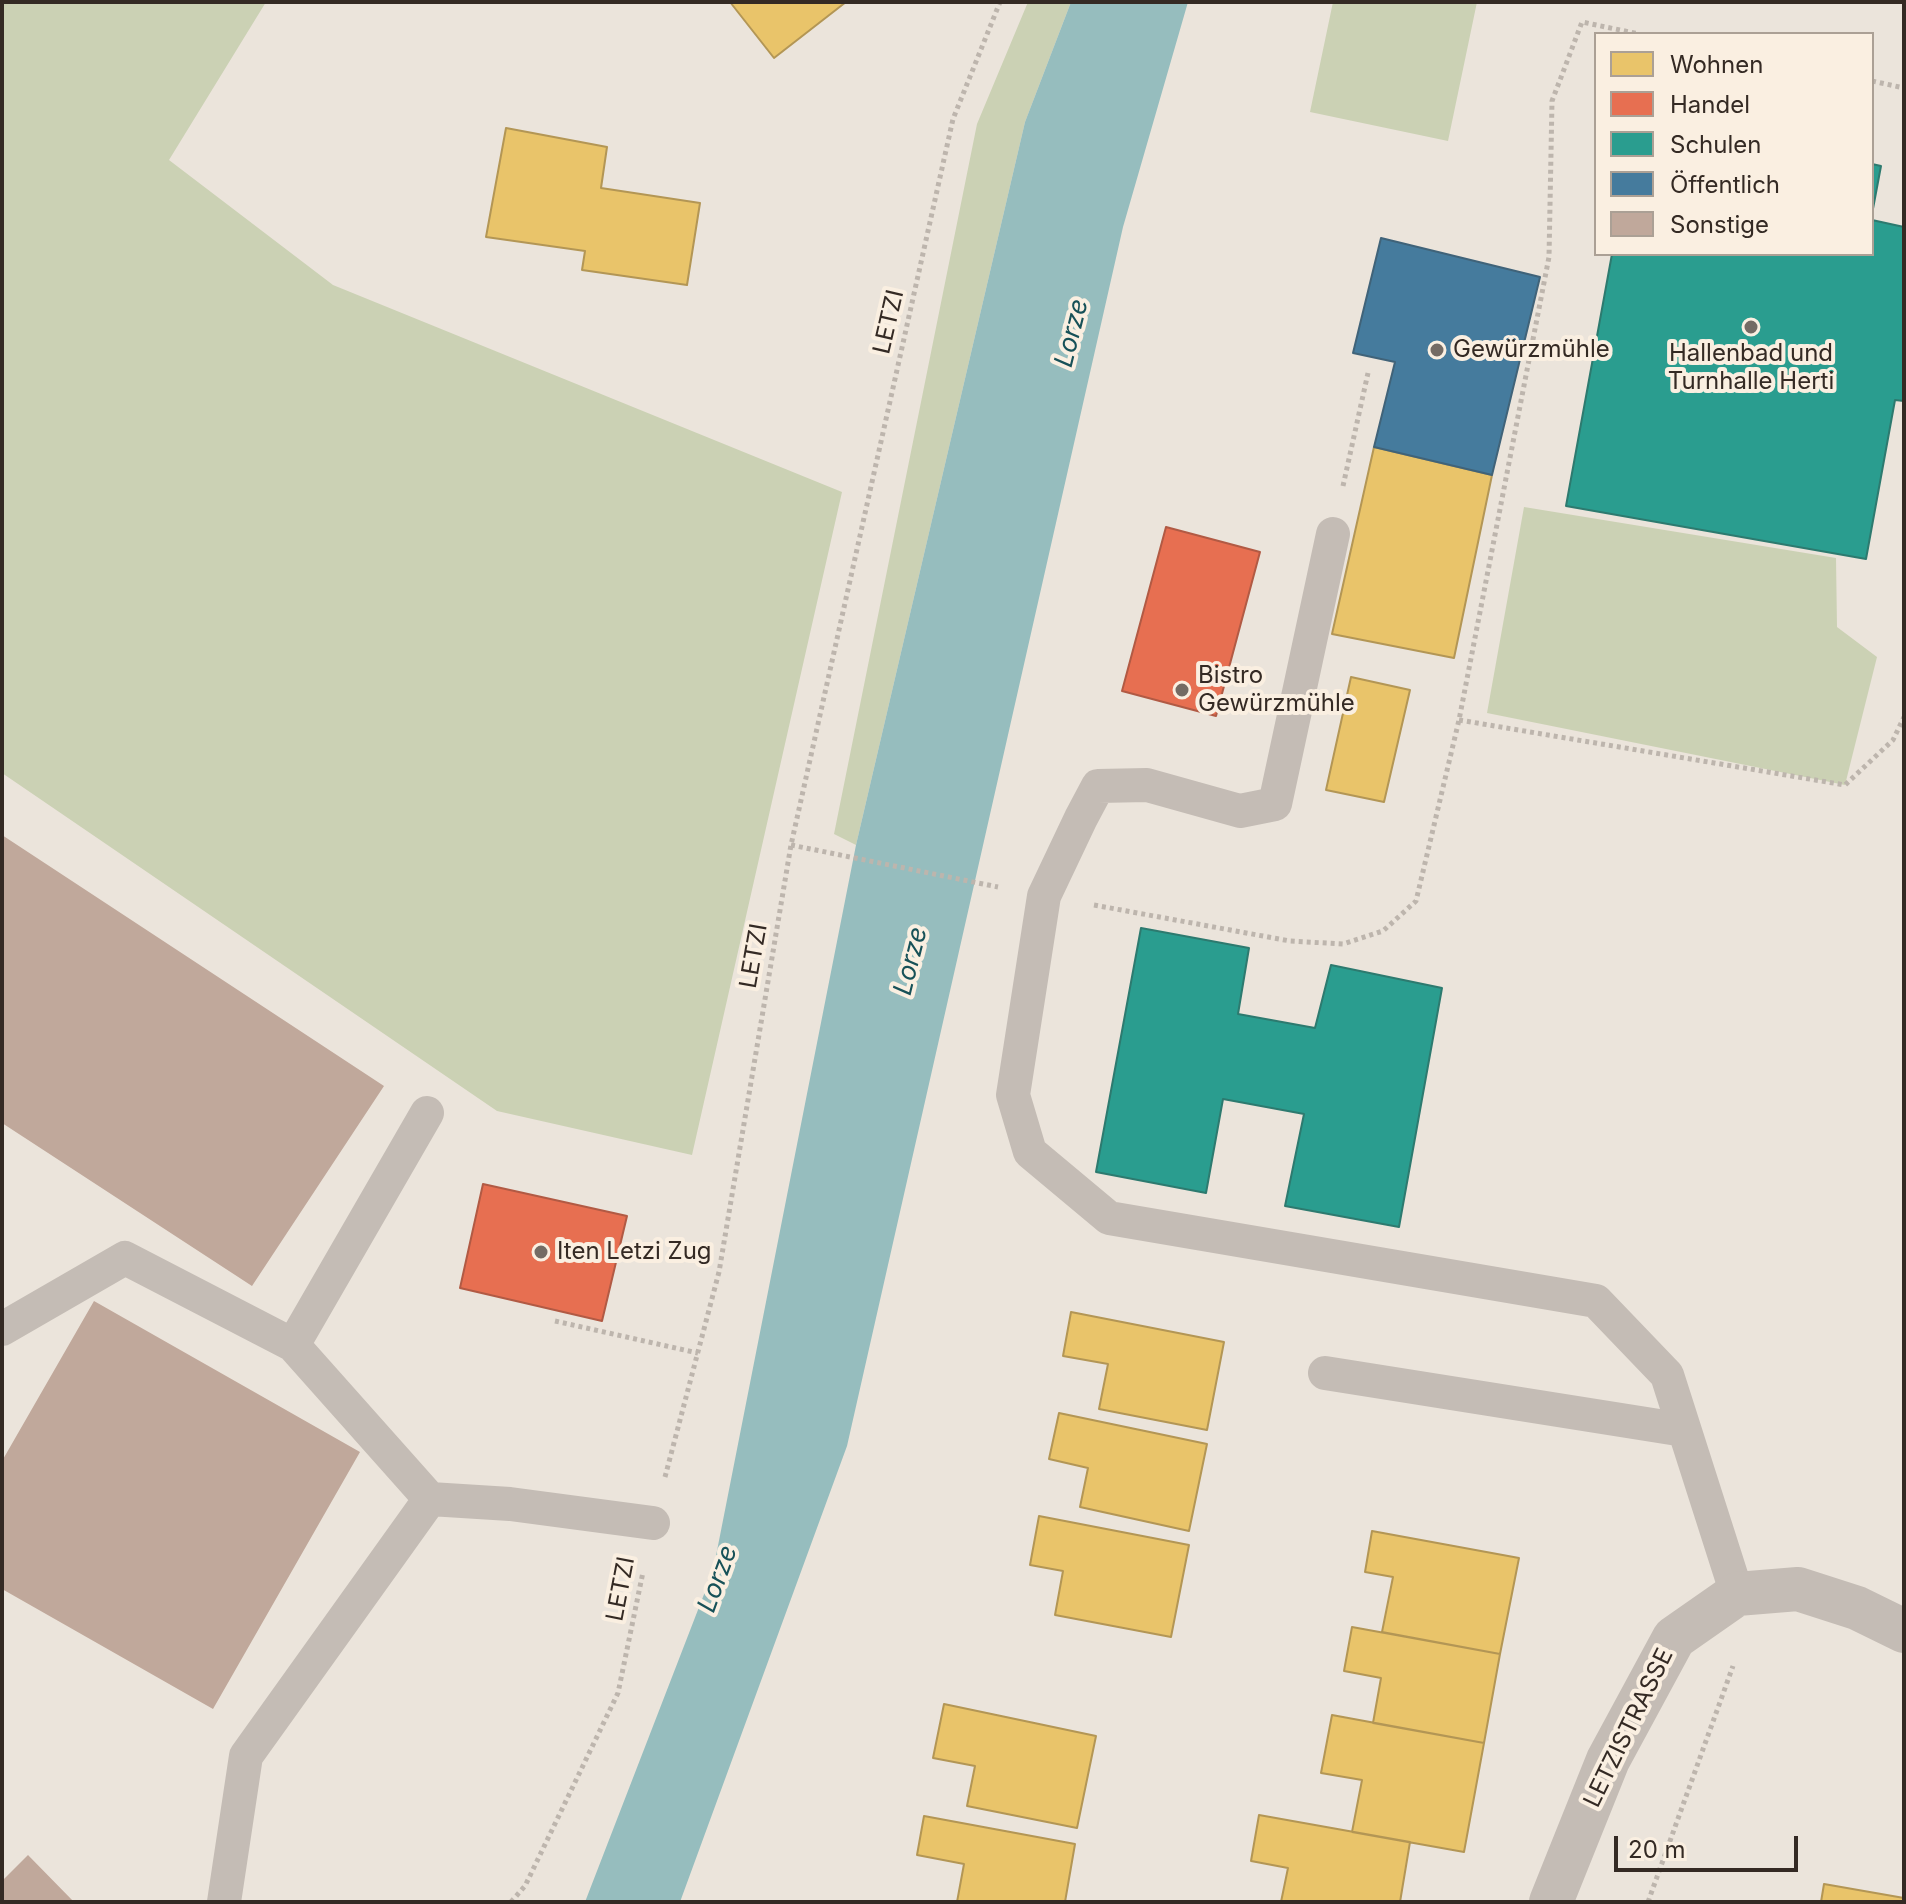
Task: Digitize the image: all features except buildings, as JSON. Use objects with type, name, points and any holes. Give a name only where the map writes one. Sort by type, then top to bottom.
[{"type":"street","points":[[1737,1594],[1798,1589],[1857,1608],[1904,1631]]},
{"type":"street","name":"LETZISTRASSE","points":[[1551,1902],[1608,1760],[1674,1638],[1737,1594]]},
{"type":"lane","points":[[1333,534],[1275,804],[1240,811],[1147,785],[1098,786],[1081,818],[1044,896],[1013,1095],[1030,1152],[1109,1218],[1596,1301],[1667,1375],[1737,1594]]},
{"type":"lane","points":[[293,1345],[427,1113]]},
{"type":"lane","points":[[2,1329],[125,1258],[293,1345],[430,1499],[510,1504],[653,1523]]},
{"type":"lane","points":[[1325,1373],[1684,1430]]},
{"type":"lane","points":[[224,1902],[246,1756],[430,1499]]},
{"type":"path","name":"LETZI","points":[[511,1902],[525,1886],[618,1693],[653,1523],[719,1272],[791,845],[953,119],[1000,2]]},
{"type":"path","points":[[791,845],[1290,941],[1343,944],[1383,931],[1416,901],[1459,720],[1549,257],[1552,101],[1582,22],[1630,32]]},
{"type":"path","points":[[1874,81],[1904,88]]},
{"type":"path","points":[[1333,534],[1368,373]]},
{"type":"path","points":[[1459,720],[1845,785],[1893,740],[1904,717]]},
{"type":"path","points":[[555,1321],[698,1353]]},
{"type":"path","points":[[1648,1902],[1732,1668]]},
{"type":"green space","points":[[2,2],[266,2],[169,160],[333,285],[842,492],[692,1155],[497,1111],[2,773]]},
{"type":"green space","points":[[1028,2],[1071,2],[1025,122],[856,845],[834,834],[977,124]]},
{"type":"green space","points":[[1333,2],[1477,2],[1448,141],[1310,112]]},
{"type":"green space","points":[[1524,507],[1836,558],[1837,627],[1877,657],[1845,785],[1487,713]]},
{"type":"water","name":"Lorze","points":[[1071,2],[1188,2],[1123,227],[847,1446],[680,1902],[585,1902],[713,1571],[856,845],[1025,122]]},
{"type":"place","name":"Hallenbad und Turnhalle Herti","points":[[1751,327]]},
{"type":"place","name":"Gewürzmühle","points":[[1437,350]]},
{"type":"place","name":"Bistro Gewürzmühle","points":[[1182,690]]},
{"type":"place","name":"Iten Letzi Zug","points":[[541,1252]]}]
